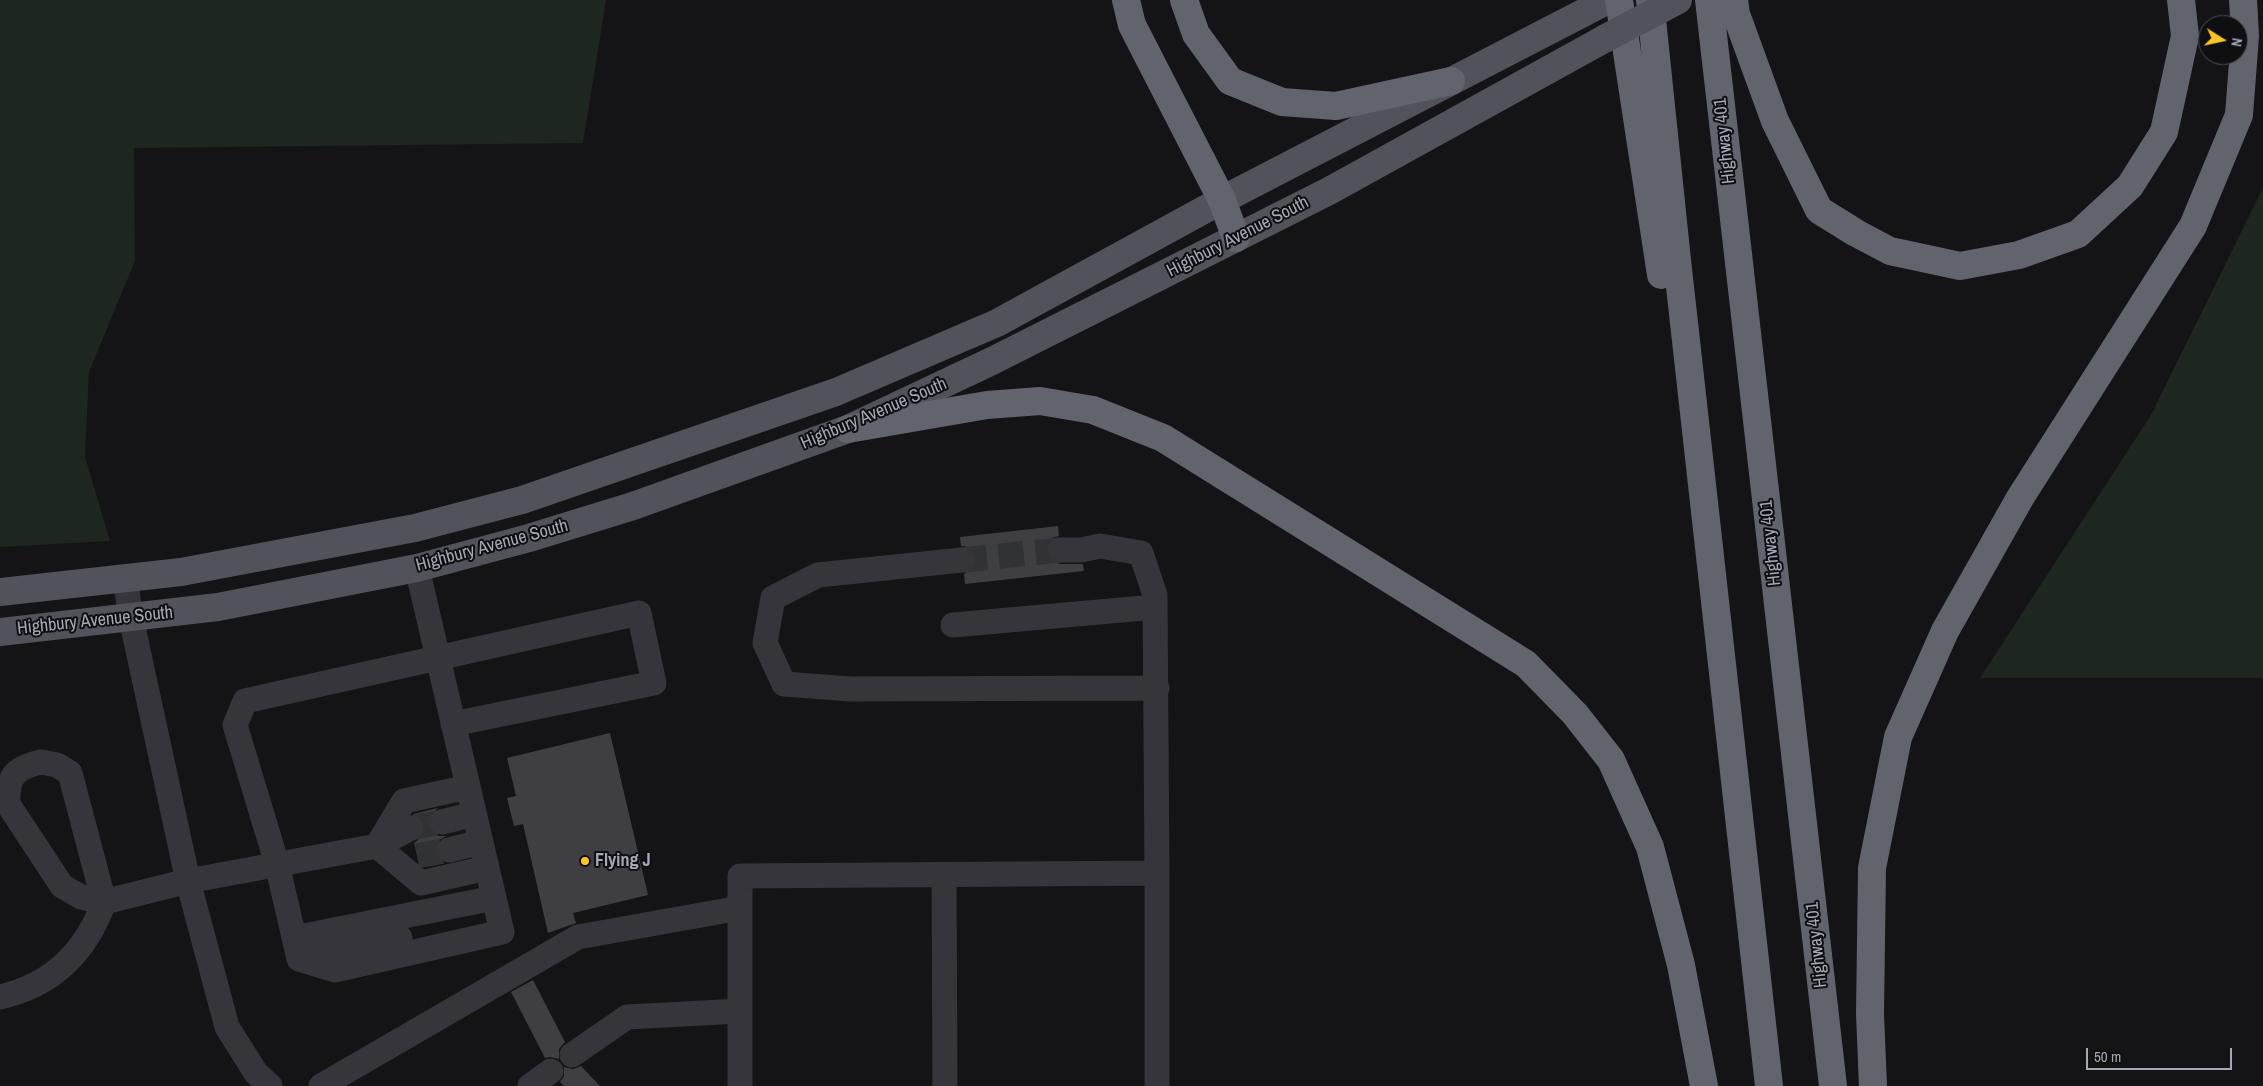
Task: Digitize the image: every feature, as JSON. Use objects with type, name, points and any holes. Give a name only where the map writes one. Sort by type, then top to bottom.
[{"type":"highway","points":[[1126,0],[1132,25],[1222,200],[1236,238]]},
{"type":"highway","points":[[1184,0],[1196,34],[1230,81],[1282,102],[1336,106],[1451,81]]},
{"type":"highway","points":[[1650,0],[1769,1086]]},
{"type":"highway","name":"Highway 401","points":[[1710,0],[1832,1086]]},
{"type":"highway","points":[[1734,0],[1736,14],[1775,121],[1819,210],[1890,251],[1960,266],[2019,255],[2078,234],[2130,186],[2164,132],[2185,36],[2181,0]]},
{"type":"highway","points":[[2232,0],[2237,15]]},
{"type":"highway","points":[[2243,0],[2244,15]]},
{"type":"highway","points":[[1610,1],[1660,274],[1698,449]]},
{"type":"highway","points":[[1873,1086],[1870,1014],[1872,868],[1898,737],[1945,631],[2020,498],[2192,226],[2239,115],[2243,65]]},
{"type":"highway","points":[[848,429],[987,405],[1040,401],[1093,410],[1163,438],[1526,664],[1574,714],[1610,760],[1650,847],[1681,965],[1704,1086]]},
{"type":"main road","name":"Highbury Avenue South","points":[[0,632],[218,607],[417,568],[529,538],[633,506],[848,429],[992,361],[1329,191],[1678,0]]},
{"type":"main road","name":"Highbury Avenue South","points":[[0,592],[181,572],[415,528],[522,500],[836,392],[997,323],[1222,200],[1610,1]]},
{"type":"lane","points":[[1060,550],[1081,550],[1100,546],[1141,553],[1155,595],[1158,873],[1157,1086]]},
{"type":"lane","points":[[962,560],[818,576],[773,598],[765,643],[784,684],[850,689],[1157,688]]},
{"type":"lane","points":[[417,568],[498,916]]},
{"type":"lane","points":[[126,578],[131,618],[188,881],[226,1027],[256,1073],[270,1086]]},
{"type":"lane","points":[[953,625],[1155,607]]},
{"type":"lane","points":[[453,724],[654,683],[639,613],[245,701],[235,725],[276,864],[297,949],[335,970],[498,916]]},
{"type":"lane","points":[[0,997],[35,986],[75,955],[89,937],[104,902],[70,773],[57,765],[41,762],[26,766],[14,774],[8,788],[8,804],[62,886],[80,897],[104,902],[188,881],[377,846],[411,828]]},
{"type":"lane","points":[[377,846],[404,801],[468,787]]},
{"type":"lane","points":[[442,822],[474,814]]},
{"type":"lane","points":[[449,850],[481,842]]},
{"type":"lane","points":[[377,846],[417,856]]},
{"type":"lane","points":[[377,846],[421,883],[487,868]]},
{"type":"lane","points":[[740,1086],[740,876],[1158,873]]},
{"type":"lane","points":[[944,875],[945,1086]]},
{"type":"lane","points":[[321,1086],[578,937],[740,908]]},
{"type":"lane","points":[[297,949],[498,916]]},
{"type":"lane","points":[[572,1055],[627,1017],[740,1011]]},
{"type":"lane","points":[[530,1086],[551,1071]]},
{"type":"shaded area","points":[[0,0],[606,0],[583,143],[134,148],[135,261],[89,372],[85,457],[110,541],[0,547]]},
{"type":"shaded area","points":[[2263,188],[2263,678],[1980,678],[2151,415]]},
{"type":"building","points":[[1058,526],[1059,536],[1052,538],[1047,543],[1048,558],[1060,564],[1083,564],[1084,571],[965,584],[964,574],[975,566],[976,558],[968,547],[961,546],[960,537]]},
{"type":"building","name":"Flying J","points":[[610,733],[648,895],[573,913],[576,923],[548,933],[523,824],[514,826],[507,798],[516,796],[507,758]]},
{"type":"building","points":[[438,808],[428,818],[428,825],[432,832],[439,836],[446,836],[439,840],[435,847],[435,854],[444,863],[425,867],[419,862],[414,843],[423,836],[425,828],[423,821],[413,814]]},
{"type":"building","points":[[533,980],[565,1042],[559,1049],[559,1059],[545,1058],[511,992]]},
{"type":"building","points":[[581,1066],[600,1086],[564,1086],[560,1082],[564,1076],[564,1067],[573,1069]]},
{"type":"tunnel","points":[[962,560],[1060,550]]},
{"type":"tunnel","points":[[411,828],[442,822]]},
{"type":"tunnel","points":[[417,856],[449,850]]},
{"type":"place","name":"Flying J","points":[[585,861]]}]
